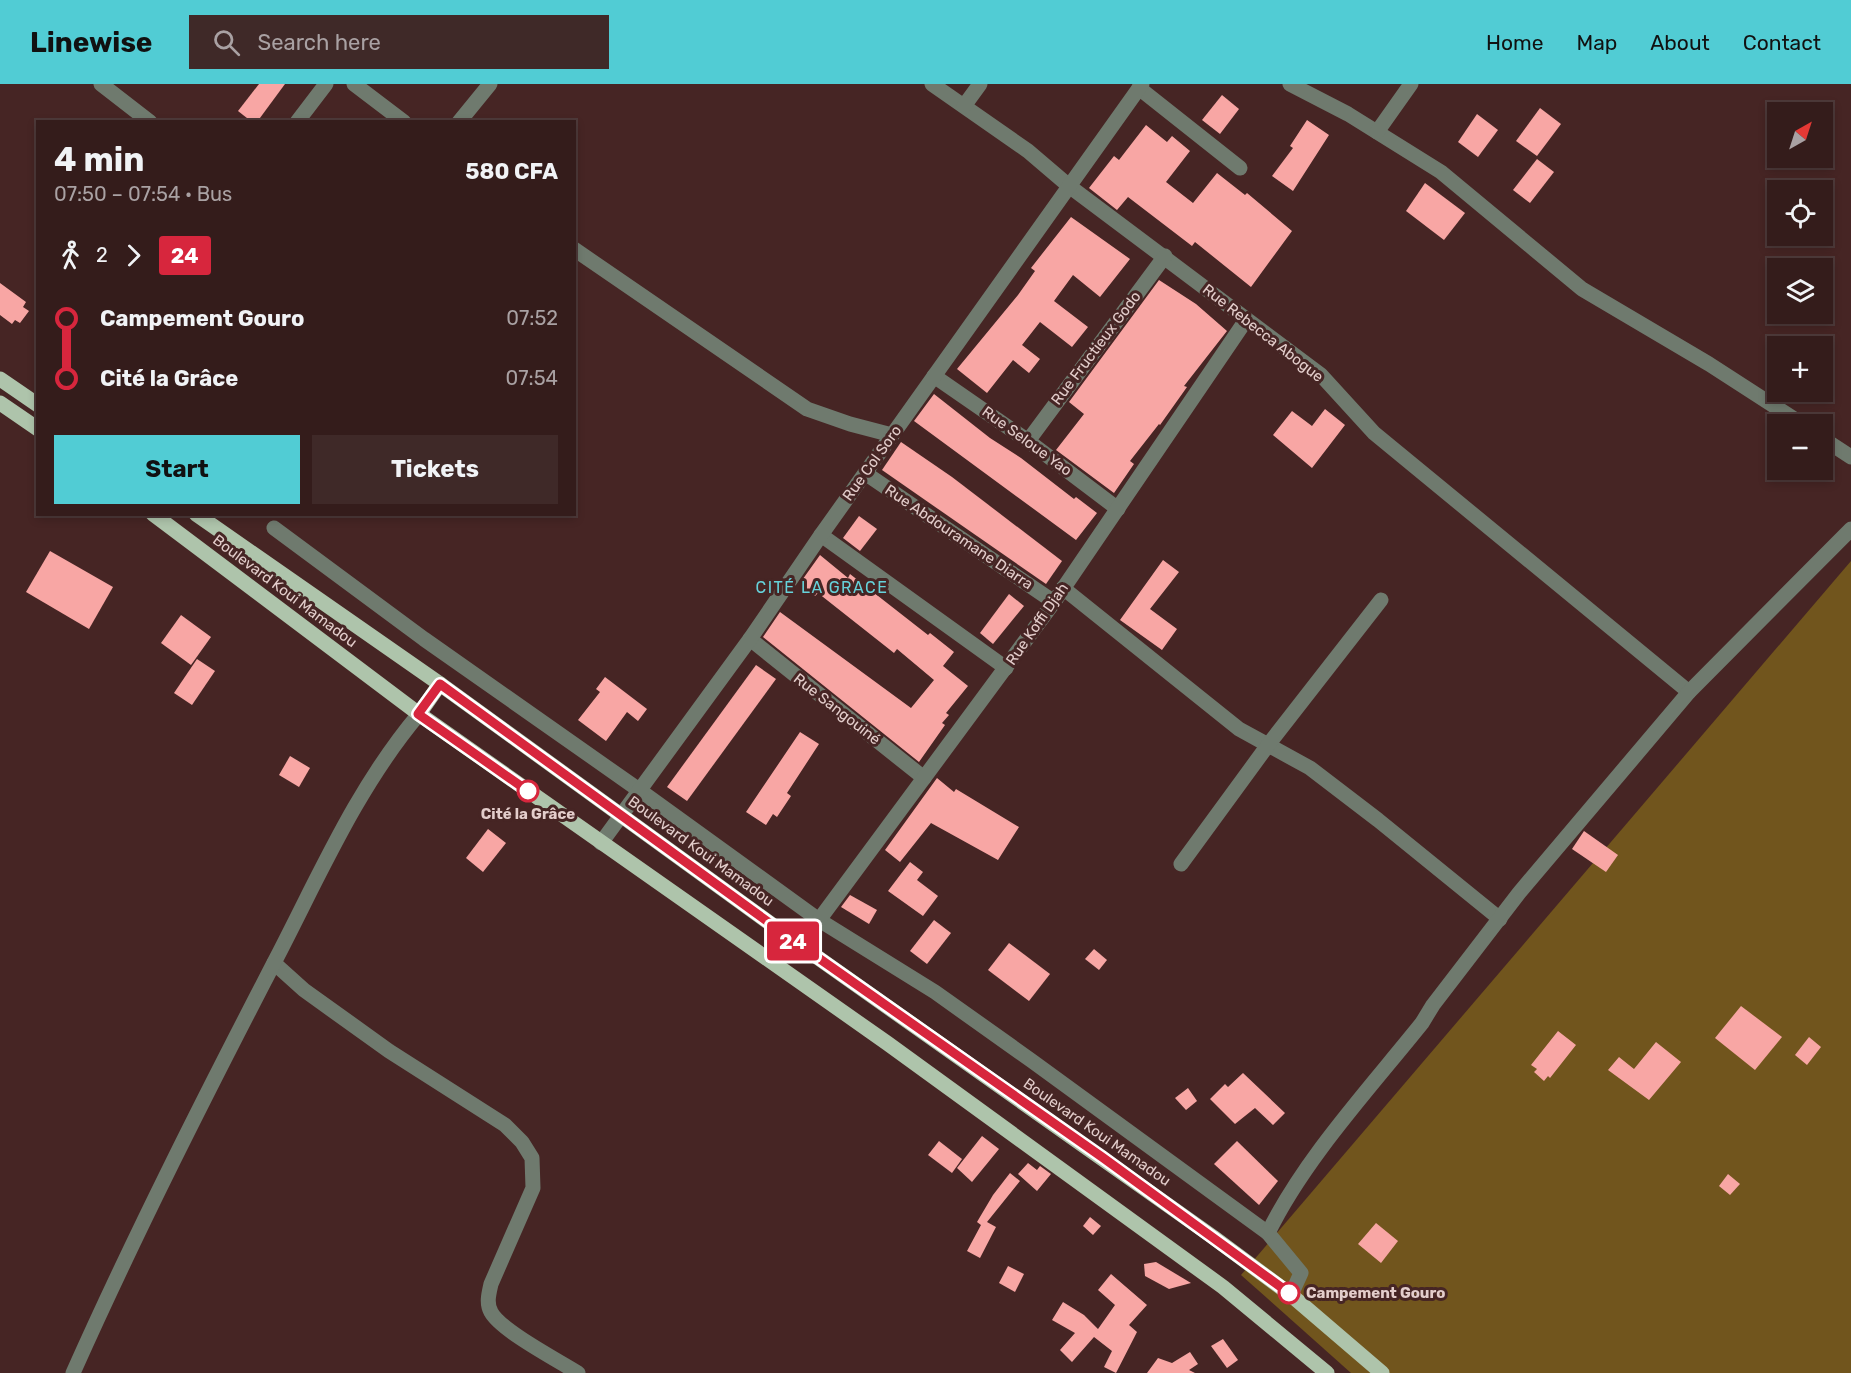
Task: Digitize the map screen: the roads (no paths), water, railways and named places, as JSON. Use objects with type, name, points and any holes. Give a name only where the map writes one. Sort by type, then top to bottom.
[{"type":"main road","points":[[0,379],[36,404]]},
{"type":"main road","points":[[0,403],[36,428]]},
{"type":"main road","name":"Boulevard Koui Mamadou","points":[[156,516],[418,714],[887,1043],[1223,1287],[1327,1373]]},
{"type":"main road","name":"Boulevard Koui Mamadou","points":[[199,516],[440,684],[800,945],[1102,1157],[1291,1295],[1382,1373]]},
{"type":"main road","points":[[418,714],[440,684]]},
{"type":"street","points":[[101,84],[147,120]]},
{"type":"street","points":[[299,120],[326,84]]},
{"type":"street","points":[[354,84],[401,120]]},
{"type":"street","points":[[461,120],[490,84]]},
{"type":"street","name":"Rue Rebecca Abogue","points":[[932,84],[1028,151],[1069,186],[1321,375],[1374,434],[1689,693]]},
{"type":"street","points":[[964,106],[980,84]]},
{"type":"street","points":[[1290,84],[1348,114],[1441,172],[1582,288],[1786,414]]},
{"type":"street","points":[[1377,132],[1411,84]]},
{"type":"street","points":[[1141,86],[1240,168]]},
{"type":"street","name":"Rue Col Soro","points":[[601,843],[750,639],[821,535],[1141,86]]},
{"type":"street","points":[[576,250],[807,409],[892,435]]},
{"type":"street","name":"Rue Fructieux Godo","points":[[1028,441],[1165,256]]},
{"type":"street","name":"Rue Koffi Djah","points":[[819,920],[1054,602],[1246,320]]},
{"type":"street","name":"Rue Seloue Yao","points":[[934,376],[1028,441],[1118,508]]},
{"type":"street","points":[[1833,445],[1851,457]]},
{"type":"street","name":"Rue Abdouramane Diarra","points":[[865,473],[1054,602]]},
{"type":"street","points":[[274,528],[424,639],[819,920],[934,992],[1032,1060],[1268,1233],[1301,1273],[1291,1295]]},
{"type":"street","points":[[1268,1233],[1281,1207],[1333,1135],[1422,1023],[1433,1005],[1500,919],[1689,693],[1851,529]]},
{"type":"street","points":[[821,535],[1006,668]]},
{"type":"street","points":[[1063,588],[1239,729],[1310,768],[1500,919]]},
{"type":"street","points":[[1181,864],[1268,745],[1381,600]]},
{"type":"street","name":"Rue Sangouiné","points":[[750,639],[924,778]]},
{"type":"street","points":[[73,1373],[163,1182],[349,818],[397,740],[418,714]]},
{"type":"street","points":[[274,963],[304,990],[389,1051],[497,1120],[522,1142],[532,1158],[533,1188],[496,1270],[488,1297],[489,1309],[495,1318],[510,1330],[578,1373]]},
{"type":"place","name":"Cité la Grâce","points":[[528,791]]},
{"type":"place","name":"Campement Gouro","points":[[1289,1293]]},
{"type":"district","name":"CITÉ LA GRACE","points":[[822,587]]}]
